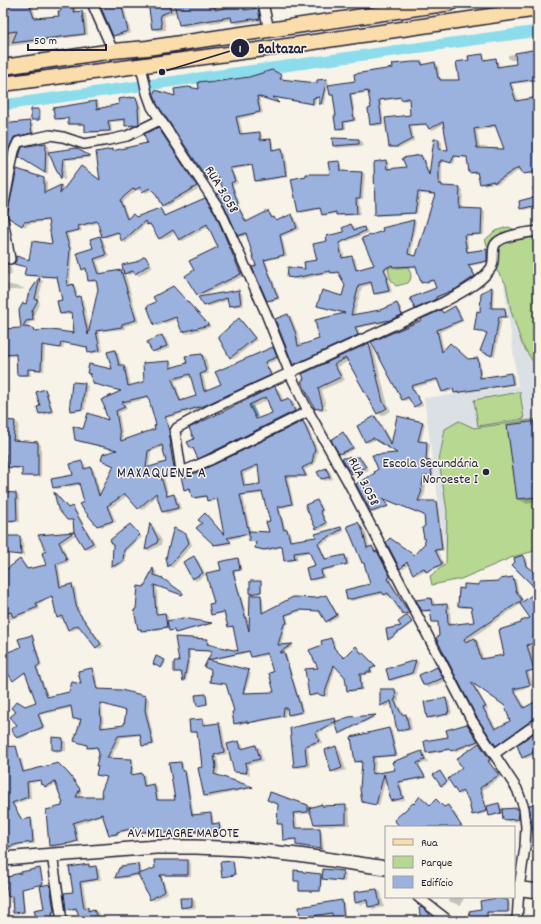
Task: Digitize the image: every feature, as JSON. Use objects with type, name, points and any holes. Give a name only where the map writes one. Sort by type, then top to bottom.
[{"type":"main road","points":[[3,67],[269,30],[416,5],[451,3]]},
{"type":"main road","points":[[3,84],[142,72],[157,64],[538,9]]},
{"type":"street","points":[[92,3],[113,51]]},
{"type":"street","points":[[263,3],[269,30]]},
{"type":"street","name":"RUA 3.058","points":[[142,72],[152,107],[220,210],[265,311],[290,374],[309,411],[347,480],[468,713],[517,789],[524,808],[526,827],[525,847],[516,888],[517,921]]},
{"type":"street","points":[[3,210],[14,151],[18,142],[50,135],[63,137],[84,144],[127,136],[160,120]]},
{"type":"street","points":[[3,219],[10,259]]},
{"type":"street","points":[[309,411],[212,460],[184,471],[181,470],[175,430],[177,428],[213,408],[290,374],[466,290],[492,267],[494,261],[494,247],[499,240],[508,236],[538,232]]},
{"type":"street","points":[[494,754],[538,723]]},
{"type":"street","name":"AV. MILAGRE MABOTE","points":[[3,859],[156,847],[196,847],[256,850],[380,867]]},
{"type":"street","points":[[52,855],[62,921]]},
{"type":"street","points":[[516,888],[538,891]]},
{"type":"street","points":[[419,898],[449,921]]},
{"type":"shaded area","name":"Escola Secundária Noroeste I","points":[[538,242],[538,546],[448,572],[424,398],[518,386],[499,248]]},
{"type":"green space","points":[[508,227],[532,236],[538,235],[538,370],[522,344],[511,311],[506,284],[497,271],[485,240],[495,231]]},
{"type":"green space","points":[[390,265],[407,266],[411,275],[411,279],[408,283],[396,286],[394,284],[389,273],[388,267]]},
{"type":"green space","points":[[520,392],[524,419],[478,426],[474,400]]},
{"type":"green space","points":[[538,419],[538,550],[513,557],[461,579],[432,585],[430,576],[446,564],[447,511],[439,461],[445,429],[459,421],[474,428]]},
{"type":"building","points":[[3,3],[29,3],[34,18],[59,16],[58,11],[61,11],[60,3],[72,3],[74,12],[82,11],[85,34],[12,43],[17,31],[3,33]]},
{"type":"building","points":[[99,3],[109,3],[111,6],[121,3],[128,31],[113,36]]},
{"type":"building","points":[[148,3],[168,3],[171,11],[160,15],[162,28],[152,29]]},
{"type":"building","points":[[174,3],[214,3],[215,10],[234,6],[234,3],[244,3],[244,10],[258,8],[260,19],[232,22],[231,17],[179,25]]},
{"type":"building","points":[[538,49],[538,79],[510,83],[516,101],[538,97],[538,172],[523,174],[519,167],[494,183],[494,181],[480,184],[477,172],[469,173],[467,157],[454,156],[451,163],[441,160],[441,162],[439,162],[439,184],[442,184],[442,186],[460,187],[459,208],[482,209],[481,234],[464,235],[467,252],[487,249],[487,261],[468,265],[475,276],[456,289],[436,297],[436,299],[415,309],[410,298],[436,288],[433,280],[421,283],[416,266],[393,267],[392,265],[384,269],[388,279],[386,279],[389,291],[374,294],[371,282],[359,285],[351,315],[380,310],[397,303],[402,315],[390,320],[355,327],[358,335],[293,365],[275,319],[288,314],[296,334],[298,346],[319,339],[315,320],[345,313],[317,306],[322,290],[342,296],[345,285],[338,272],[331,273],[330,271],[294,278],[287,277],[288,267],[305,269],[304,262],[317,260],[313,244],[327,241],[326,236],[344,232],[342,228],[351,224],[354,230],[364,227],[365,231],[339,243],[342,258],[352,256],[356,270],[374,265],[362,238],[383,231],[382,228],[414,220],[408,254],[416,256],[435,194],[418,192],[415,213],[372,215],[375,213],[374,162],[386,160],[387,169],[406,167],[402,158],[421,155],[429,175],[434,139],[439,139],[439,149],[448,150],[443,122],[429,129],[426,124],[409,125],[412,139],[397,147],[389,147],[385,118],[410,115],[409,98],[401,100],[401,97],[379,100],[382,123],[370,125],[368,109],[371,108],[368,91],[350,94],[354,120],[343,122],[344,128],[336,129],[333,95],[330,95],[328,85],[355,81],[354,74],[393,68],[392,64],[413,62],[422,62],[422,65],[435,62],[438,78],[440,78],[440,80],[459,80],[456,62],[469,60],[468,56],[483,54],[484,60],[496,58],[497,67],[516,64],[515,53]],"holes":[[[495,125],[504,149],[477,148],[474,129]]]},
{"type":"building","points":[[272,70],[282,75],[280,79],[317,83],[317,80],[327,79],[321,104],[319,104],[319,97],[313,98],[313,104],[273,97],[279,103],[257,96],[260,112],[236,117],[240,134],[260,132],[260,140],[271,139],[272,150],[282,148],[286,176],[255,181],[252,165],[230,168],[235,181],[231,183],[238,203],[236,203],[246,222],[268,211],[272,218],[274,217],[276,221],[292,214],[297,228],[280,235],[284,255],[264,260],[278,298],[267,301],[252,267],[256,266],[246,233],[238,236],[225,207],[216,194],[224,191],[217,175],[208,180],[157,104],[154,94],[155,90],[175,96],[174,89],[188,87],[199,89],[198,82],[206,81],[207,83],[249,77]]},
{"type":"building","points":[[136,97],[139,108],[139,124],[125,126],[125,119],[108,121],[110,131],[85,132],[85,124],[68,124],[68,118],[55,119],[53,108],[96,101],[97,109],[119,104],[118,99]]},
{"type":"building","points":[[31,109],[39,109],[39,120],[31,120]]},
{"type":"building","points":[[30,121],[32,133],[14,137],[8,151],[3,148],[3,124]]},
{"type":"building","points":[[158,127],[197,186],[162,206],[155,193],[150,188],[142,192],[140,187],[135,190],[134,188],[120,200],[127,219],[133,214],[136,217],[160,208],[164,216],[205,198],[215,213],[241,274],[197,295],[185,276],[194,270],[189,261],[218,247],[207,224],[179,240],[173,230],[159,239],[150,224],[147,225],[145,221],[122,242],[118,232],[102,237],[97,221],[78,226],[79,230],[65,233],[70,249],[67,286],[73,284],[76,297],[80,296],[88,335],[98,289],[96,280],[88,281],[86,268],[82,270],[77,253],[93,248],[90,239],[100,236],[106,255],[94,259],[99,274],[121,270],[136,320],[122,324],[122,327],[96,331],[100,350],[88,353],[87,347],[61,342],[60,348],[42,345],[41,370],[28,369],[28,375],[17,375],[16,354],[3,355],[3,329],[21,328],[19,310],[23,303],[26,304],[28,295],[39,278],[35,299],[38,300],[32,311],[33,320],[26,321],[23,327],[33,328],[34,331],[51,330],[74,333],[72,312],[60,314],[57,301],[62,300],[57,277],[24,275],[26,267],[14,264],[16,261],[16,256],[29,260],[32,241],[52,244],[48,220],[24,222],[22,226],[9,218],[7,215],[17,169],[44,178],[44,193],[61,185],[60,194],[81,166],[100,180],[96,152],[112,149],[112,151],[147,143],[144,134]]},
{"type":"building","points":[[332,138],[359,139],[359,144],[333,146]]},
{"type":"building","points":[[46,143],[45,173],[19,157],[22,147]]},
{"type":"building","points":[[76,148],[90,156],[63,159],[61,179],[48,152]]},
{"type":"building","points":[[340,161],[341,171],[362,172],[360,198],[356,198],[357,214],[336,215],[336,212],[322,215],[320,208],[298,212],[291,179],[306,176],[306,174],[330,174],[328,162]]},
{"type":"building","points":[[538,196],[538,205],[520,209],[519,201]]},
{"type":"building","points":[[145,256],[150,264],[135,274],[133,271],[124,274],[122,265],[136,262]]},
{"type":"building","points":[[173,286],[209,325],[182,332],[176,317],[154,325],[147,306],[156,302],[153,297]]},
{"type":"building","points":[[492,287],[491,308],[505,308],[506,317],[499,317],[492,356],[480,351],[487,333],[474,331],[477,311],[480,312],[481,293]]},
{"type":"building","points":[[239,290],[241,304],[229,306],[227,298],[204,306],[198,297]]},
{"type":"building","points":[[455,306],[462,320],[437,330],[442,352],[450,343],[468,359],[478,358],[480,378],[511,373],[513,384],[454,393],[453,388],[442,392],[437,379],[411,386],[421,403],[414,407],[408,397],[402,400],[371,342],[441,310],[443,313]]},
{"type":"building","points":[[239,318],[255,338],[230,358],[218,337]]},
{"type":"building","points":[[162,335],[167,346],[152,352],[147,342]]},
{"type":"building","points":[[369,343],[383,402],[387,408],[377,414],[346,358],[334,364],[341,377],[318,388],[323,408],[315,409],[301,381],[304,379],[302,374]]},
{"type":"building","points":[[273,347],[277,357],[265,362],[271,375],[206,405],[165,417],[169,431],[175,473],[161,477],[167,496],[174,494],[178,508],[162,512],[156,493],[138,509],[125,494],[107,506],[113,521],[97,526],[79,504],[84,502],[79,483],[53,488],[51,479],[73,475],[70,464],[82,461],[84,469],[91,467],[99,496],[114,466],[101,460],[103,454],[117,450],[75,440],[73,426],[83,429],[88,413],[108,420],[101,400],[121,391],[94,384],[89,374],[91,374],[87,373],[89,364],[112,369],[107,352],[115,350],[119,365],[124,365],[128,386],[144,382],[143,363],[170,361],[170,368],[187,363],[185,356],[202,354],[206,372],[200,374],[204,391],[221,384],[215,372]],"holes":[[[190,374],[196,396],[180,401],[172,379]],[[148,396],[156,425],[154,426],[155,429],[121,441],[116,411],[125,407],[122,402]],[[162,445],[166,462],[146,468],[148,451]]]},
{"type":"building","points":[[72,382],[85,383],[82,409],[71,411],[70,403]]},
{"type":"building","points":[[275,386],[281,401],[289,398],[295,411],[198,459],[193,448],[191,449],[187,442],[194,439],[189,428]],"holes":[[[266,397],[272,413],[256,419],[249,405]]]},
{"type":"building","points":[[45,389],[52,411],[39,414],[37,407],[40,406],[36,392]]},
{"type":"building","points":[[375,416],[391,445],[397,416],[423,422],[418,441],[427,442],[426,461],[430,460],[432,476],[424,476],[422,491],[418,501],[436,501],[442,549],[435,550],[442,564],[426,572],[424,568],[413,574],[407,562],[400,569],[386,542],[390,538],[414,555],[425,543],[422,528],[425,526],[424,515],[382,498],[388,506],[371,512],[356,484],[375,473],[374,472],[378,469],[372,455],[397,453],[373,438],[365,442],[357,426]]},
{"type":"building","points":[[3,420],[15,421],[13,440],[38,442],[38,476],[22,476],[22,468],[6,467],[6,454],[3,454]]},
{"type":"building","points":[[303,421],[315,449],[312,463],[302,468],[306,476],[285,476],[292,504],[278,507],[284,530],[287,529],[290,541],[316,537],[315,534],[341,527],[342,529],[318,543],[325,559],[345,555],[347,564],[321,570],[322,577],[309,580],[306,568],[315,565],[309,551],[294,553],[295,559],[284,561],[282,546],[264,550],[255,548],[256,542],[249,541],[249,533],[227,538],[231,542],[214,545],[196,528],[202,523],[198,520],[205,513],[224,535],[217,498],[207,501],[206,496],[192,498],[190,488],[184,490],[181,476],[186,477],[215,464]],"holes":[[[258,465],[260,484],[244,486],[241,472]],[[262,492],[270,521],[266,522],[269,532],[249,531],[249,533],[240,495]]]},
{"type":"building","points":[[538,421],[538,497],[517,499],[507,425]]},
{"type":"building","points":[[343,432],[353,448],[339,454],[331,440]]},
{"type":"building","points":[[359,457],[366,467],[351,474],[342,458]]},
{"type":"building","points":[[326,468],[330,477],[321,479],[317,472]]},
{"type":"building","points":[[3,492],[16,493],[17,520],[5,521],[5,516],[3,516]]},
{"type":"building","points":[[54,492],[68,508],[72,506],[93,543],[84,548],[74,532],[73,520],[67,520],[58,509]]},
{"type":"building","points":[[317,500],[322,510],[320,511],[326,523],[316,529],[305,505]]},
{"type":"building","points":[[358,522],[363,531],[367,548],[372,546],[375,552],[377,551],[390,576],[388,579],[409,613],[403,614],[388,593],[384,595],[382,592],[347,600],[345,590],[370,584],[364,563],[362,563],[347,526]]},
{"type":"building","points":[[150,523],[158,539],[157,543],[145,550]]},
{"type":"building","points":[[130,524],[140,535],[124,550],[123,561],[112,567],[113,545],[110,540]]},
{"type":"building","points":[[174,528],[186,534],[189,543],[168,567],[166,558]]},
{"type":"building","points":[[74,532],[59,542],[67,560],[56,564],[60,587],[72,584],[77,610],[101,644],[96,648],[78,625],[68,630],[62,616],[57,618],[52,596],[36,603],[38,607],[13,617],[11,612],[3,614],[3,572],[20,559],[27,569],[46,565],[42,553],[46,551],[38,535]]},
{"type":"building","points":[[3,536],[20,536],[21,555],[3,553]]},
{"type":"building","points":[[523,555],[526,566],[538,575],[538,591],[512,565],[515,562],[514,558]]},
{"type":"building","points":[[194,556],[203,573],[192,579],[183,562]]},
{"type":"building","points":[[238,558],[240,570],[233,571],[249,631],[250,595],[261,595],[262,613],[293,597],[316,598],[326,595],[337,615],[326,622],[319,611],[299,610],[285,615],[287,623],[284,624],[278,645],[293,644],[280,653],[284,652],[302,712],[288,715],[287,708],[284,708],[283,716],[234,724],[232,712],[234,711],[226,684],[210,682],[211,670],[204,667],[212,651],[188,650],[184,681],[181,672],[174,672],[174,662],[179,662],[175,637],[208,639],[207,644],[238,651],[233,626],[228,627],[224,612],[211,615],[209,604],[214,603],[206,573],[221,570],[219,562]],"holes":[[[249,651],[251,657],[267,653],[273,672],[269,673],[274,692],[243,693],[249,670],[208,660]]]},
{"type":"building","points":[[153,568],[154,575],[162,578],[183,593],[182,595],[154,585],[156,614],[165,613],[167,627],[141,631],[141,629],[138,629],[134,610],[136,609],[138,586],[144,587]]},
{"type":"building","points":[[513,577],[516,591],[522,600],[464,639],[465,642],[475,638],[481,659],[504,655],[499,630],[521,623],[521,621],[530,618],[520,604],[533,594],[538,600],[538,636],[533,637],[535,643],[527,645],[534,670],[526,672],[530,685],[513,689],[524,708],[538,700],[538,717],[496,746],[476,716],[436,638],[439,636],[438,622],[432,622],[430,610],[422,611],[416,600],[431,598],[432,605],[447,604],[448,625],[474,622],[471,607],[458,606],[459,588],[464,589],[464,584],[479,585],[479,582],[500,581],[500,579]],"holes":[[[471,682],[505,706],[510,721],[495,729],[483,708],[486,707]]]},
{"type":"building","points":[[250,581],[261,581],[261,592],[250,594]]},
{"type":"building","points":[[407,615],[412,622],[388,640],[386,629],[401,626],[398,622]]},
{"type":"building","points":[[183,618],[212,623],[175,633],[174,630],[169,631],[167,621]]},
{"type":"building","points":[[32,635],[40,664],[36,667],[47,697],[69,692],[72,682],[81,684],[78,671],[92,668],[97,689],[121,690],[146,696],[145,710],[153,744],[142,746],[140,734],[118,736],[107,758],[132,759],[131,775],[142,773],[144,786],[154,784],[157,800],[175,800],[169,763],[181,762],[182,771],[185,771],[192,815],[211,813],[212,824],[219,823],[220,831],[195,832],[195,830],[185,830],[186,832],[160,833],[160,830],[136,833],[135,828],[109,835],[102,814],[73,823],[77,841],[49,846],[46,810],[62,806],[63,803],[55,782],[45,787],[43,784],[42,785],[41,780],[27,782],[28,797],[12,803],[22,820],[31,818],[33,842],[8,847],[3,833],[3,747],[16,746],[23,772],[58,763],[69,774],[80,789],[76,797],[103,797],[101,792],[107,777],[96,775],[98,766],[96,766],[99,754],[97,747],[87,748],[87,745],[74,741],[81,719],[73,719],[71,706],[38,714],[43,727],[17,738],[11,729],[17,725],[10,717],[16,712],[11,708],[17,701],[25,706],[36,702],[25,672],[13,681],[3,666],[3,654],[21,647],[18,639]],"holes":[[[100,703],[126,711],[124,725],[101,728]]]},
{"type":"building","points":[[331,638],[334,648],[344,658],[356,646],[361,653],[363,653],[376,666],[370,669],[371,672],[360,674],[361,689],[347,691],[345,677],[334,665],[324,696],[317,694],[309,696],[305,669],[318,668],[309,650],[322,645],[321,641]]},
{"type":"building","points":[[156,656],[165,660],[161,668],[153,664]]},
{"type":"building","points":[[416,660],[412,673],[389,680],[386,669]]},
{"type":"building","points":[[437,667],[443,678],[427,685],[423,685],[419,675]]},
{"type":"building","points":[[380,689],[395,689],[396,699],[394,700],[402,715],[406,714],[409,729],[397,731],[391,701],[380,706]]},
{"type":"building","points":[[206,694],[207,704],[197,706],[195,695]]},
{"type":"building","points":[[446,698],[449,712],[447,712],[448,714],[427,718],[424,702]]},
{"type":"building","points":[[376,715],[339,734],[335,722],[349,717]]},
{"type":"building","points":[[335,718],[336,721],[316,732],[319,741],[305,746],[307,765],[294,767],[290,728]]},
{"type":"building","points":[[203,719],[203,725],[219,723],[224,752],[214,755],[216,766],[214,774],[253,787],[204,796],[198,768],[202,767],[197,732],[190,732],[189,720]]},
{"type":"building","points":[[467,724],[478,741],[451,751],[449,749],[426,753],[424,741],[448,737],[446,730]]},
{"type":"building","points":[[389,728],[396,755],[373,757],[372,774],[395,770],[392,762],[422,751],[425,760],[417,763],[425,777],[398,782],[403,798],[391,801],[384,774],[376,805],[362,802],[360,789],[362,761],[355,762],[351,737]]},
{"type":"building","points":[[538,730],[538,749],[522,758],[517,745]]},
{"type":"building","points":[[52,737],[63,738],[62,750],[52,750]]},
{"type":"building","points":[[239,741],[241,749],[256,745],[260,759],[245,763],[247,773],[234,772],[227,744]]},
{"type":"building","points":[[479,743],[490,760],[488,761],[499,775],[480,788],[487,811],[472,815],[468,799],[462,791],[458,794],[448,779],[462,767],[456,759]]},
{"type":"building","points":[[336,746],[342,768],[331,772],[325,750]]},
{"type":"building","points":[[440,771],[447,782],[441,786],[433,775]]},
{"type":"building","points":[[270,792],[308,805],[308,812],[293,813],[295,828],[320,828],[321,849],[296,845],[296,839],[283,840],[282,824],[277,824],[278,804],[267,800]]},
{"type":"building","points":[[420,796],[430,805],[436,799],[444,807],[448,805],[461,826],[399,826],[394,820],[413,803],[414,804]]},
{"type":"building","points":[[499,803],[501,813],[489,816],[487,806]]},
{"type":"building","points":[[538,803],[538,838],[534,838],[529,805]]},
{"type":"building","points":[[322,804],[322,806],[346,805],[346,823],[314,824],[309,808]]},
{"type":"building","points":[[517,808],[519,819],[503,820],[502,809]]},
{"type":"building","points":[[154,860],[188,860],[188,875],[160,875],[165,891],[150,900],[138,874],[115,878],[121,866],[138,864],[139,874],[155,868]]},
{"type":"building","points":[[233,861],[235,875],[222,877],[220,862]]},
{"type":"building","points":[[89,864],[89,867],[96,866],[98,879],[80,882],[84,908],[88,907],[88,911],[94,909],[98,921],[81,921],[76,908],[66,910],[64,893],[73,892],[69,867]]},
{"type":"building","points":[[40,868],[43,884],[22,889],[24,912],[13,913],[12,896],[8,897],[5,877]]},
{"type":"building","points":[[323,869],[343,871],[342,881],[322,879]]},
{"type":"building","points":[[294,870],[321,874],[320,891],[299,891],[299,881],[294,881]]},
{"type":"building","points":[[50,884],[54,911],[52,912],[53,919],[37,921],[34,910],[44,908],[40,886]]},
{"type":"building","points":[[377,889],[380,905],[368,907],[367,900],[355,903],[354,892]]},
{"type":"building","points":[[180,898],[192,898],[192,906],[181,908]]},
{"type":"building","points":[[497,898],[508,900],[508,912],[487,912],[487,916],[481,917],[482,921],[471,921],[469,911],[481,909],[480,901]]},
{"type":"building","points":[[342,900],[344,921],[333,921],[332,913],[300,918],[299,907]]},
{"type":"building","points":[[421,907],[429,913],[430,921],[421,921],[419,908]]},
{"type":"waterway","points":[[3,105],[538,31]]},
{"type":"waterway","points":[[257,302],[265,321]]},
{"type":"waterway","points":[[246,395],[256,416],[252,418]]},
{"type":"place","name":"Baltazar","points":[[162,72]]},
{"type":"place","name":"Escola Secundária Noroeste I","points":[[486,472]]},
{"type":"district","name":"MAXAQUENE A","points":[[162,474]]}]
